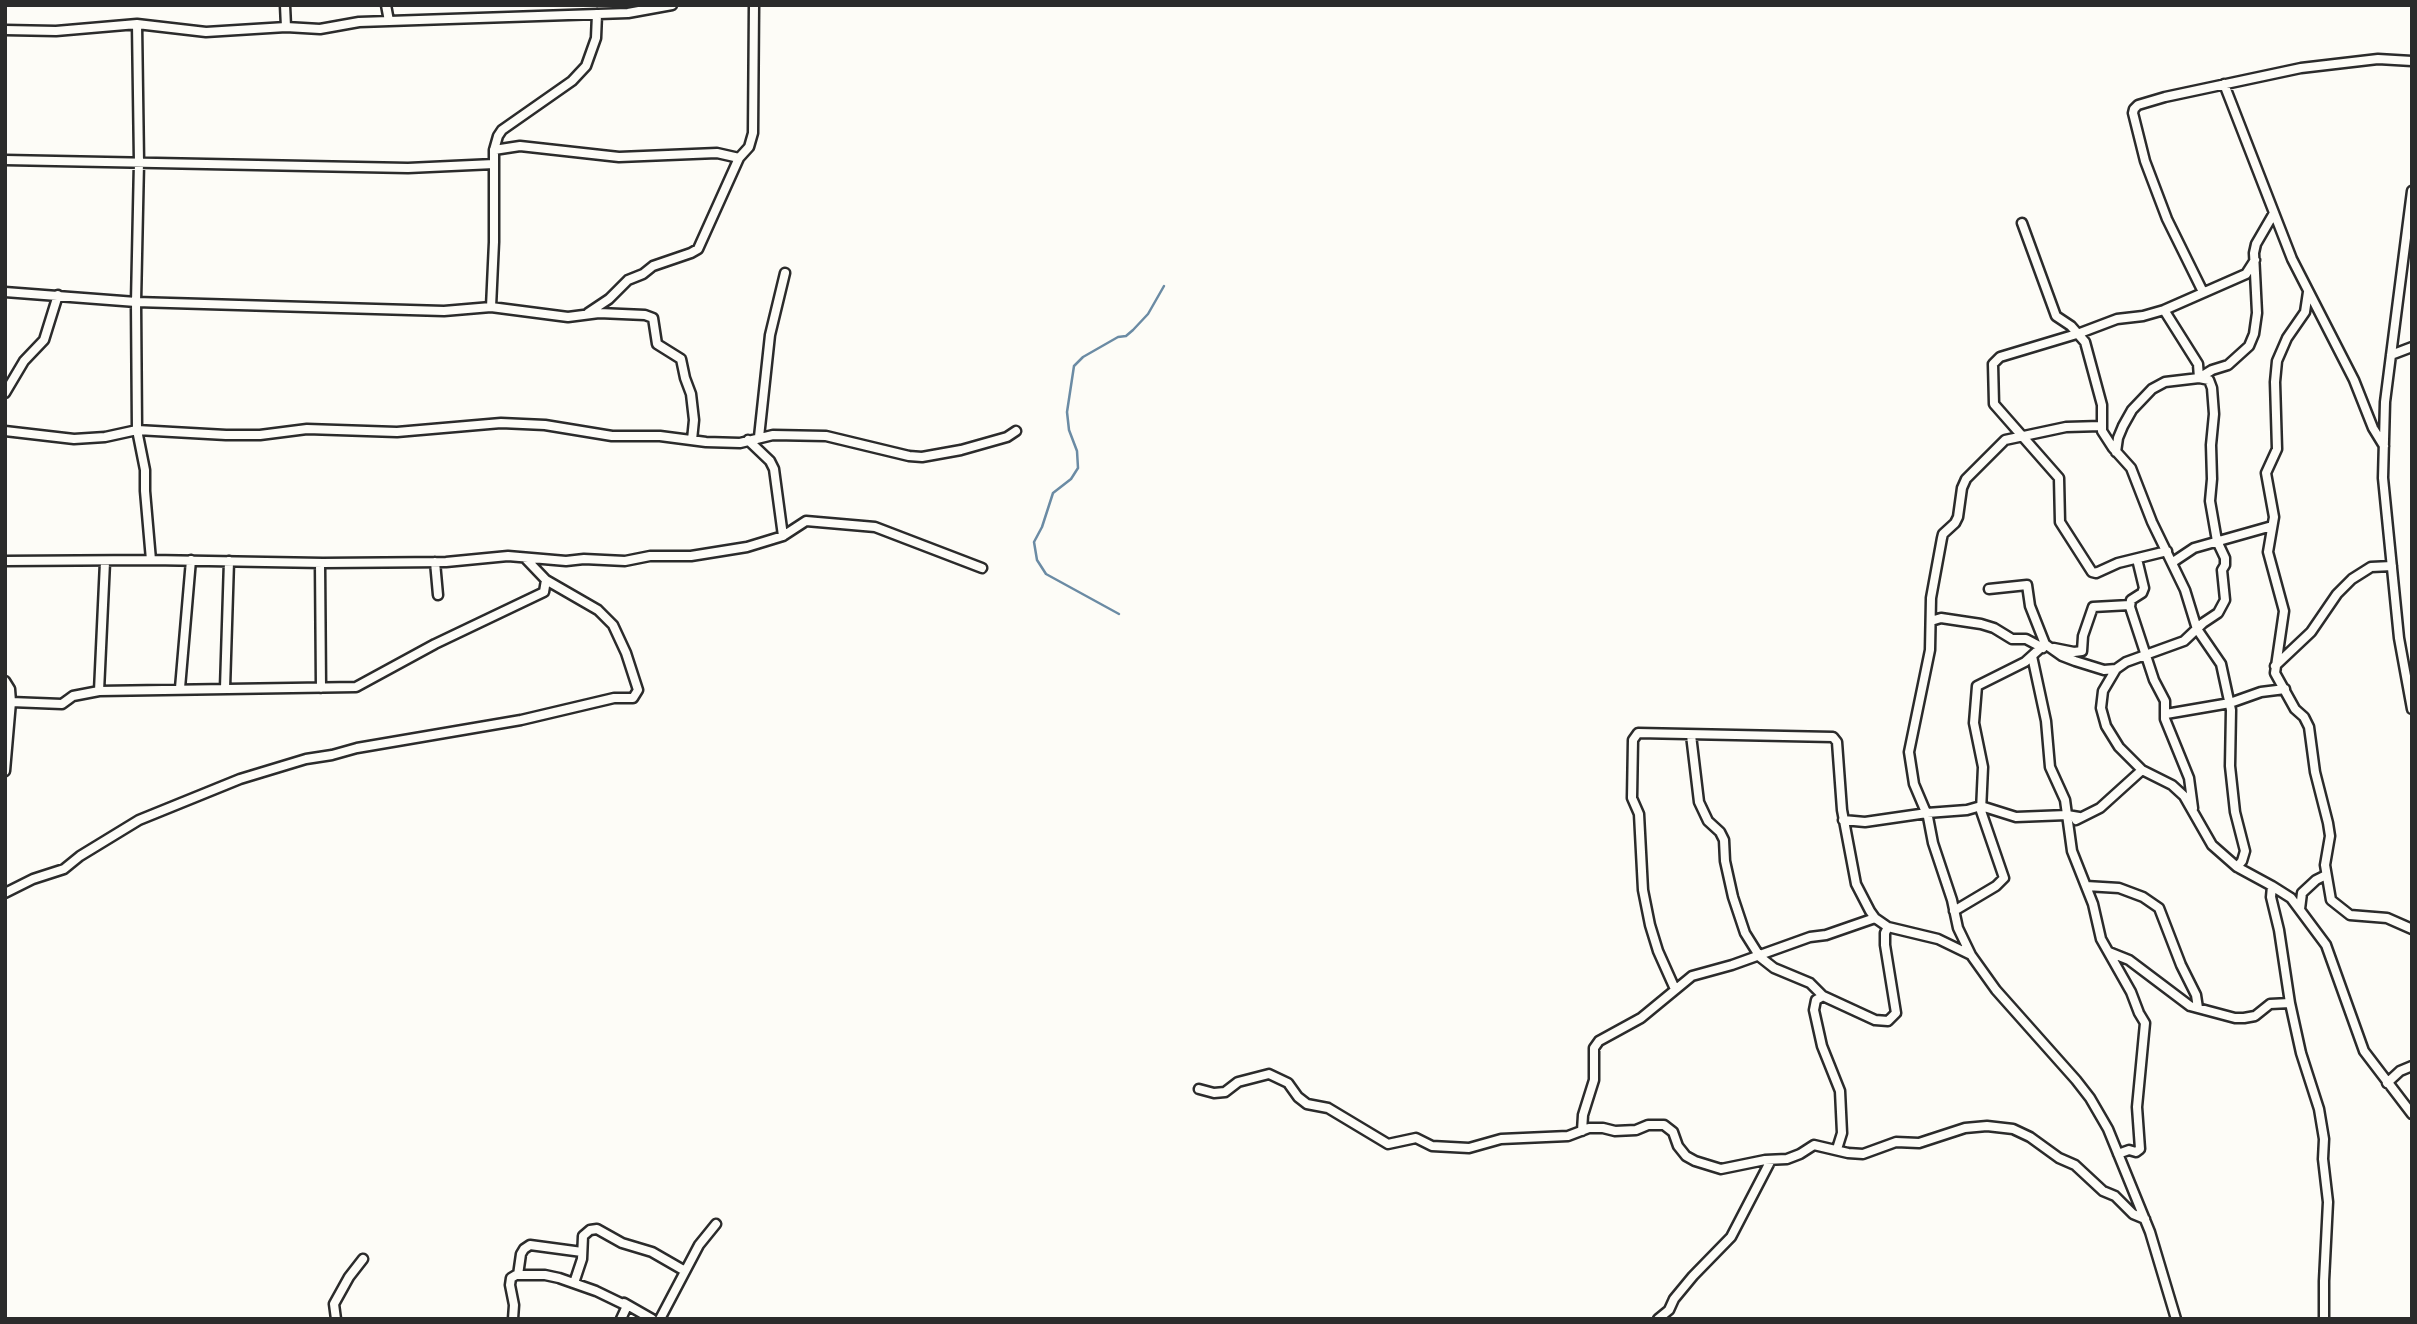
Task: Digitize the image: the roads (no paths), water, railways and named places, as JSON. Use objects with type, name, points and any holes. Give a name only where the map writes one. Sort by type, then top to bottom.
[{"type":"street","points":[[285,5],[285,27]]},
{"type":"street","points":[[386,5],[389,20]]},
{"type":"street","points":[[5,30],[56,31],[137,24],[206,32],[285,27],[320,29],[389,20],[628,13],[672,5]]},
{"type":"street","points":[[586,315],[609,299],[628,280],[653,266],[698,249],[739,158],[749,147],[753,133],[754,5]]},
{"type":"street","points":[[492,307],[494,150],[502,130],[572,81],[586,66],[596,38],[597,14]]},
{"type":"street","points":[[137,24],[137,430],[145,470],[152,560]]},
{"type":"street","points":[[2203,292],[2167,219],[2145,161],[2133,113],[2138,105],[2301,68],[2378,60],[2412,61]]},
{"type":"street","points":[[2224,84],[2285,244],[2354,380],[2367,415],[2384,446]]},
{"type":"street","points":[[494,150],[520,146],[619,157],[717,153],[739,158]]},
{"type":"street","points":[[5,160],[395,168],[494,164]]},
{"type":"street","points":[[2412,191],[2385,402],[2383,478],[2399,638],[2412,709]]},
{"type":"street","points":[[2116,452],[2123,426],[2136,405],[2152,389],[2165,382],[2199,377],[2228,365],[2249,346],[2257,313],[2256,244],[2274,213]]},
{"type":"street","points":[[2022,223],[2056,316],[2080,333],[2085,342],[2102,405],[2101,426],[2116,452],[2132,468],[2152,522],[2185,590],[2197,629],[2221,664],[2230,703],[2231,776],[2235,812],[2245,851],[2237,867]]},
{"type":"street","points":[[2167,551],[2092,572],[2060,522],[2059,478],[2022,438],[1992,399],[1993,364],[2000,357],[2123,317],[2138,317],[2164,310],[2246,274],[2255,260]]},
{"type":"street","points":[[759,437],[770,335],[785,273]]},
{"type":"street","points":[[5,292],[136,302],[444,311],[492,307],[568,317],[645,315],[653,318],[657,344],[681,359],[691,394],[694,420],[692,440]]},
{"type":"street","points":[[2308,292],[2305,312],[2287,338],[2275,370],[2277,449],[2266,473],[2273,510],[2268,552],[2284,611],[2275,666],[2276,678],[2309,727],[2315,772],[2328,823],[2325,865],[2331,900],[2345,912],[2356,916],[2387,918],[2412,929]]},
{"type":"street","points":[[5,393],[24,361],[44,340],[58,295]]},
{"type":"street","points":[[2164,310],[2198,364],[2199,377]]},
{"type":"street","points":[[2391,355],[2412,347]]},
{"type":"street","points":[[2199,377],[2209,380],[2213,391],[2210,501],[2217,541],[2225,558],[2222,570],[2225,600],[2218,613],[2176,645],[2145,654],[2116,669],[2108,681],[2102,699],[2102,717],[2119,747],[2142,770],[2172,785],[2184,796],[2212,845],[2237,867],[2291,898],[2300,909],[2326,945],[2364,1051],[2412,1114]]},
{"type":"street","points":[[5,431],[74,439],[105,437],[137,430],[260,435],[295,429],[397,432],[501,423],[545,425],[612,436],[660,436],[740,443],[773,435],[826,436],[922,457],[961,450],[1007,437],[1016,431]]},
{"type":"street","points":[[2101,426],[2066,427],[2009,439],[2001,443],[1964,483],[1958,517],[1942,538],[1931,598],[1930,650],[1909,745],[1914,784],[1927,813],[1958,928],[1971,955],[1996,990],[2090,1098],[2108,1129],[2144,1219],[2176,1319]]},
{"type":"street","points":[[748,440],[770,461],[774,469],[783,536]]},
{"type":"street","points":[[5,561],[435,562],[494,556],[615,561],[650,556],[681,557],[747,547],[783,536],[806,521],[875,527],[982,568]]},
{"type":"street","points":[[2173,562],[2194,548],[2272,526]]},
{"type":"street","points":[[5,893],[33,879],[64,869],[80,856],[139,820],[240,779],[306,759],[357,748],[521,720],[614,698],[634,698],[638,690],[613,625],[598,610],[546,580],[525,558]]},
{"type":"street","points":[[2137,559],[2144,588],[2142,593],[2131,600],[2130,605],[2154,680],[2165,701],[2166,722],[2189,778],[2193,811]]},
{"type":"street","points":[[180,688],[191,560]]},
{"type":"street","points":[[225,688],[229,561]]},
{"type":"street","points":[[99,691],[105,562]]},
{"type":"street","points":[[435,562],[438,595]]},
{"type":"street","points":[[320,563],[321,688]]},
{"type":"street","points":[[2275,666],[2311,632],[2337,594],[2352,579],[2371,567],[2392,566]]},
{"type":"street","points":[[11,702],[62,704],[73,696],[99,691],[356,687],[435,644],[544,592],[546,580]]},
{"type":"street","points":[[1989,589],[2027,585],[2030,606],[2043,645],[2062,656],[2104,670],[2116,669]]},
{"type":"street","points":[[1931,621],[1941,618],[1981,624],[2012,639],[2026,639],[2059,650],[2082,651],[2083,636],[2094,607],[2130,605]]},
{"type":"street","points":[[1954,911],[1996,886],[2004,878],[1981,806],[1983,767],[1974,723],[1977,686],[2032,656],[2043,645]]},
{"type":"street","points":[[2032,656],[2046,721],[2050,767],[2064,796],[2072,851],[2093,904],[2101,939],[2145,1023],[2137,1107],[2140,1149],[2118,1154]]},
{"type":"street","points":[[2104,670],[2108,681]]},
{"type":"street","points":[[5,681],[10,689],[11,702],[5,771]]},
{"type":"street","points":[[2166,714],[2230,703],[2261,692],[2285,689]]},
{"type":"street","points":[[1675,989],[1658,951],[1643,890],[1639,814],[1632,798],[1633,740],[1638,733],[1833,737],[1837,743],[1843,820],[1856,884],[1862,899],[1875,918],[1888,927],[1938,939],[1971,955]]},
{"type":"street","points":[[1691,735],[1699,803],[1724,840],[1725,860],[1733,897],[1745,933],[1760,957],[1774,968],[1810,983],[1824,996],[1885,1022],[1892,1019],[1896,1013],[1884,937],[1888,927]]},
{"type":"street","points":[[2069,827],[2079,817],[2100,808],[2142,770]]},
{"type":"street","points":[[1843,820],[1865,822],[1981,806],[2016,817],[2079,817]]},
{"type":"street","points":[[2300,909],[2302,893],[2326,875]]},
{"type":"street","points":[[2086,886],[2105,885],[2119,888],[2143,897],[2158,908],[2196,995],[2198,1008]]},
{"type":"street","points":[[2272,886],[2271,897],[2290,1003],[2301,1053],[2319,1109],[2324,1139],[2323,1159],[2328,1202],[2324,1319]]},
{"type":"street","points":[[1582,1131],[1583,1115],[1594,1080],[1595,1044],[1641,1018],[1692,975],[1760,957],[1810,937],[1826,935],[1875,918]]},
{"type":"street","points":[[2109,952],[2129,960],[2183,1002],[2198,1008],[2244,1018],[2255,1016],[2270,1004],[2290,1003]]},
{"type":"street","points":[[1824,996],[1816,1000],[1814,1010],[1822,1046],[1840,1091],[1842,1133],[1837,1149]]},
{"type":"street","points":[[2387,1083],[2400,1071],[2412,1066]]},
{"type":"street","points":[[1199,1089],[1213,1093],[1225,1092],[1238,1082],[1269,1074],[1289,1083],[1298,1097],[1307,1104],[1328,1108],[1388,1144],[1416,1138],[1432,1146],[1469,1148],[1501,1139],[1568,1136],[1598,1128],[1626,1131],[1648,1125],[1664,1125],[1673,1132],[1682,1152],[1695,1161],[1721,1169],[1780,1160],[1795,1156],[1814,1145],[1848,1153],[1867,1153],[1888,1144],[1901,1141],[1919,1143],[1965,1128],[1987,1126],[2013,1129],[2030,1137],[2059,1158],[2076,1165],[2101,1189],[2115,1196],[2133,1214],[2144,1219]]},
{"type":"street","points":[[1658,1319],[1669,1310],[1674,1299],[1693,1276],[1731,1237],[1771,1160]]},
{"type":"street","points":[[660,1319],[704,1237],[716,1224]]},
{"type":"street","points":[[574,1283],[583,1236],[590,1230],[597,1229],[622,1243],[652,1252],[685,1271]]},
{"type":"street","points":[[518,1275],[522,1251],[530,1245],[582,1252]]},
{"type":"street","points":[[336,1319],[334,1304],[363,1259]]},
{"type":"street","points":[[513,1319],[511,1278],[518,1275],[545,1275],[574,1283],[627,1306]]},
{"type":"street","points":[[627,1306],[624,1303],[652,1319]]},
{"type":"street","points":[[621,1319],[627,1306]]},
{"type":"waterway","points":[[1119,614],[1046,574],[1037,560],[1034,542],[1053,493],[1071,479],[1078,468],[1077,451],[1069,430],[1067,412],[1074,366],[1083,357],[1133,330],[1148,314],[1164,286]]}]
